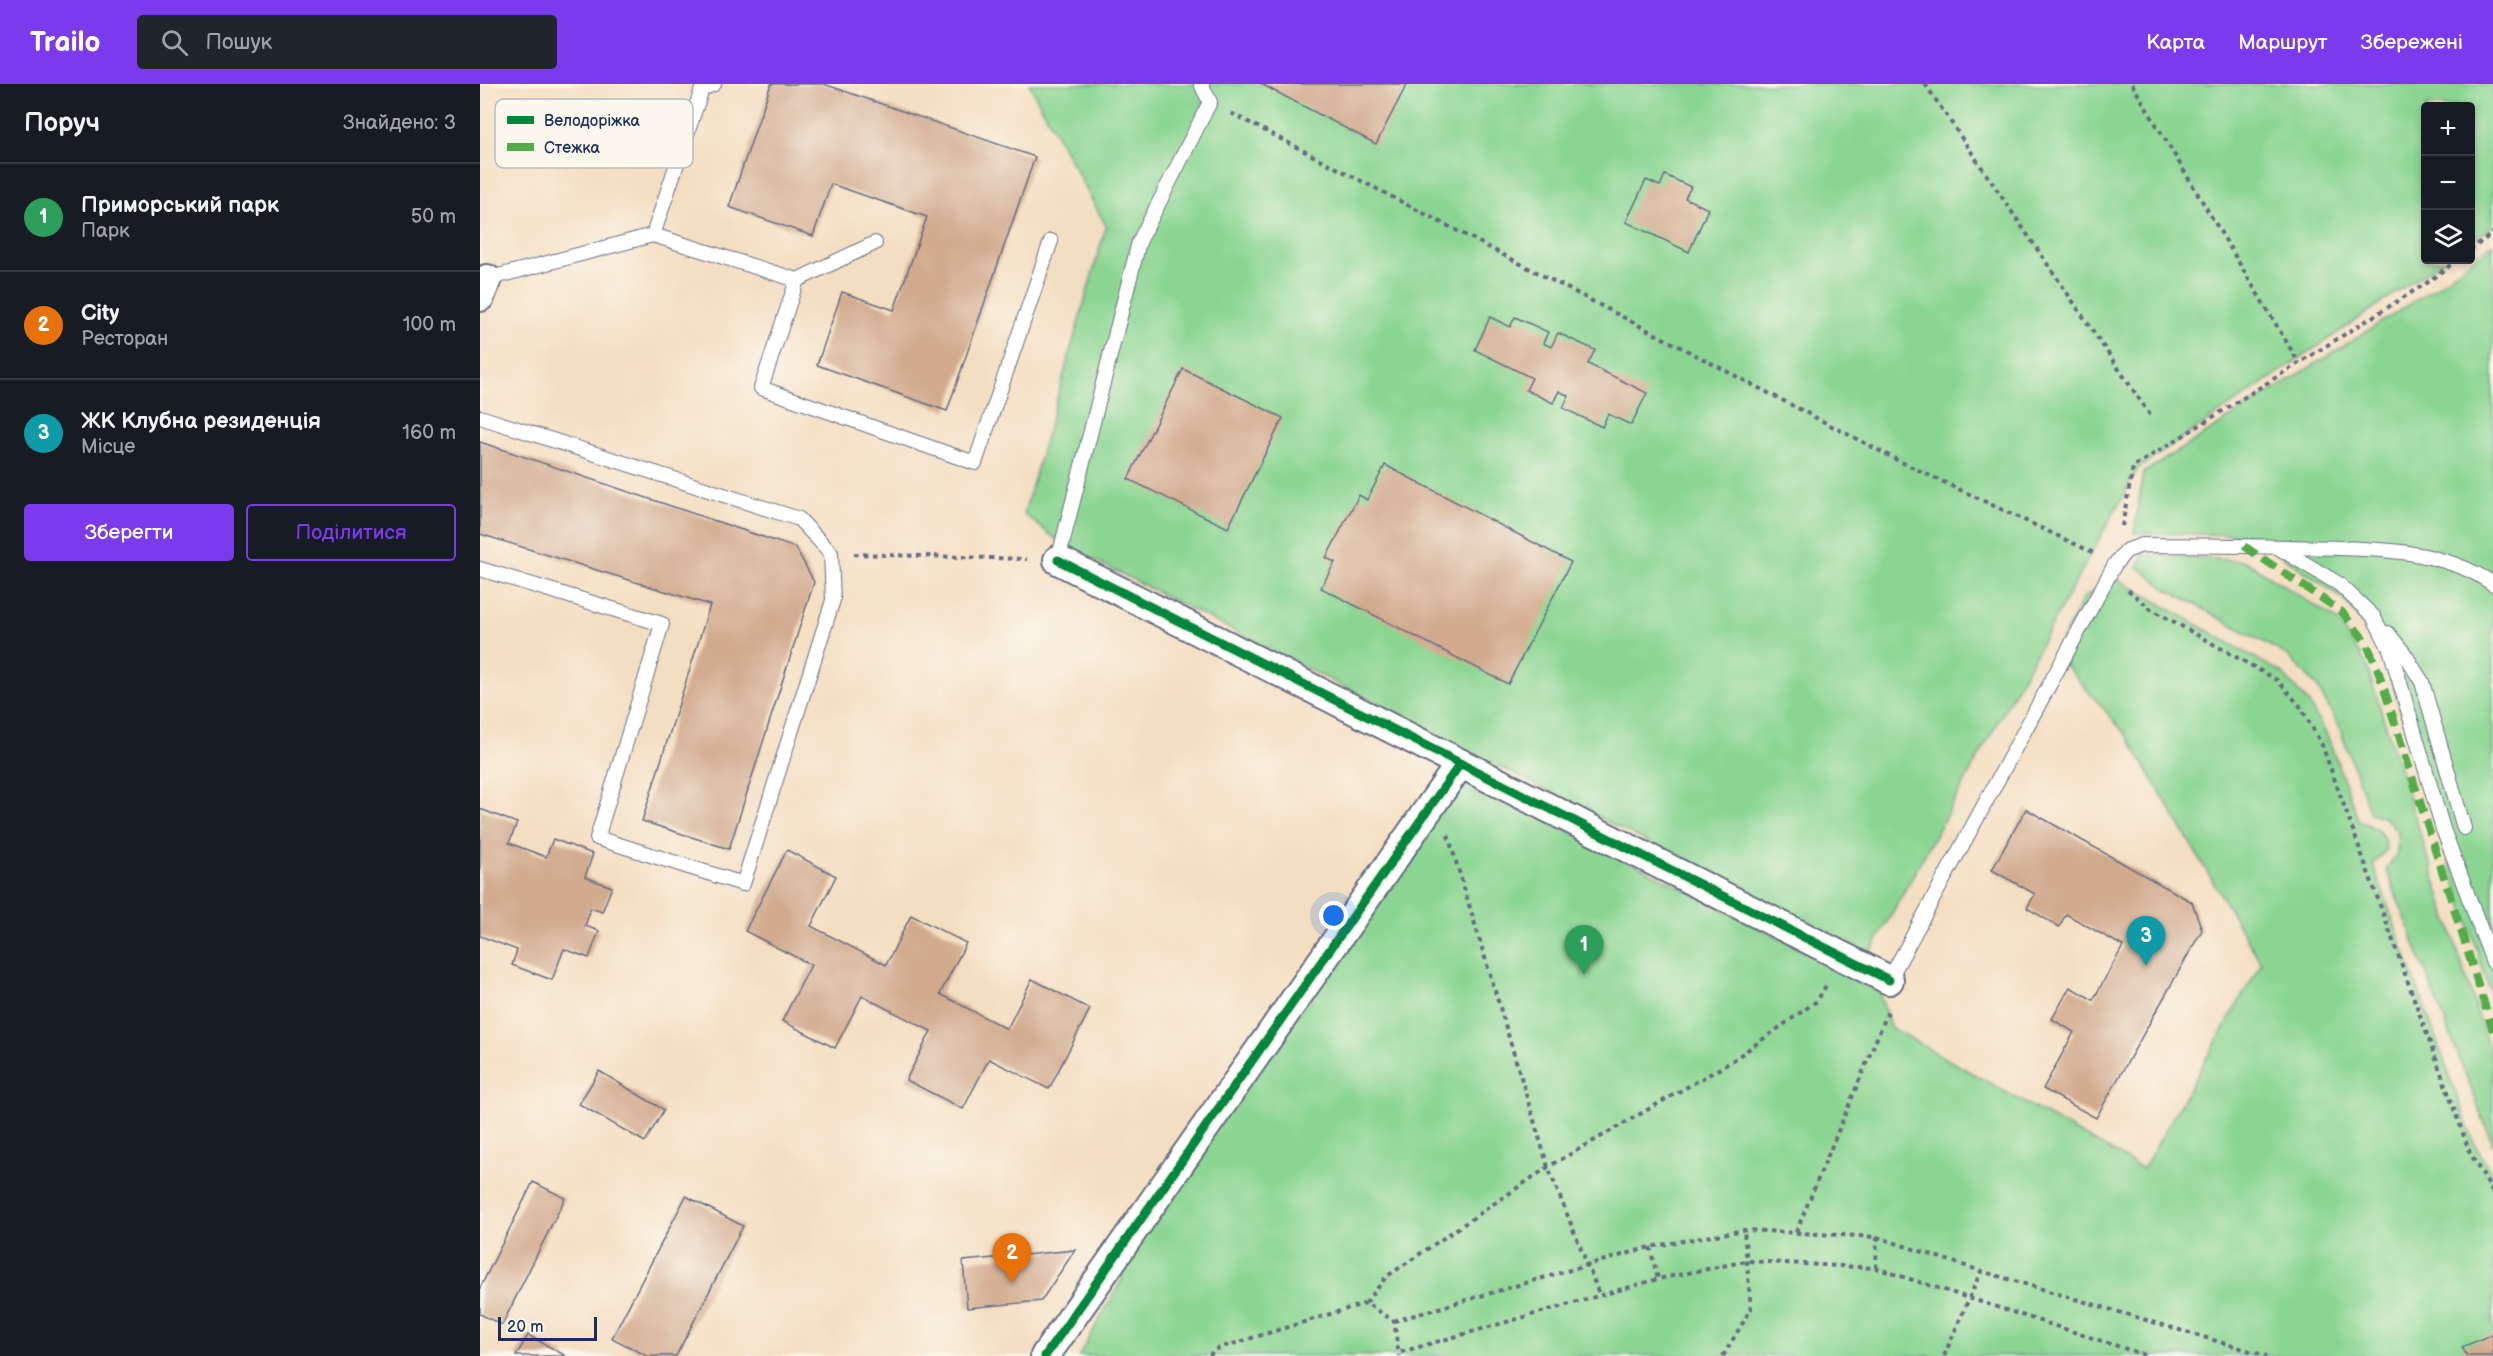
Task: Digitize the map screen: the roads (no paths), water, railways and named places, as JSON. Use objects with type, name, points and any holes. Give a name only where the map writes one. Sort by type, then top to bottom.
[{"type":"street","points":[[1058,560],[1889,980]]},
{"type":"street","points":[[1045,1356],[1460,764]]},
{"type":"lane","points":[[693,116],[702,89],[714,84]]},
{"type":"lane","points":[[1058,560],[1139,242],[1210,102],[1201,84]]},
{"type":"lane","points":[[653,235],[675,168]]},
{"type":"lane","points":[[484,288],[653,235],[797,280],[875,243]]},
{"type":"lane","points":[[797,280],[761,388],[975,463],[1051,241]]},
{"type":"lane","points":[[480,417],[799,519],[831,554],[834,600],[743,884],[597,838],[662,624],[480,569]]},
{"type":"lane","points":[[1889,980],[2115,564],[2126,551],[2142,545],[2398,552],[2444,562],[2493,584]]},
{"type":"lane","points":[[2277,547],[2339,584],[2373,616],[2404,653],[2422,681],[2464,828]]},
{"type":"lane","points":[[2373,616],[2390,649],[2443,829],[2493,962]]},
{"type":"place","name":"ЖК Клубна резиденція","points":[[2146,966]]},
{"type":"place","name":"Приморський парк","points":[[1584,975]]},
{"type":"place","name":"City","points":[[1012,1283]]}]
